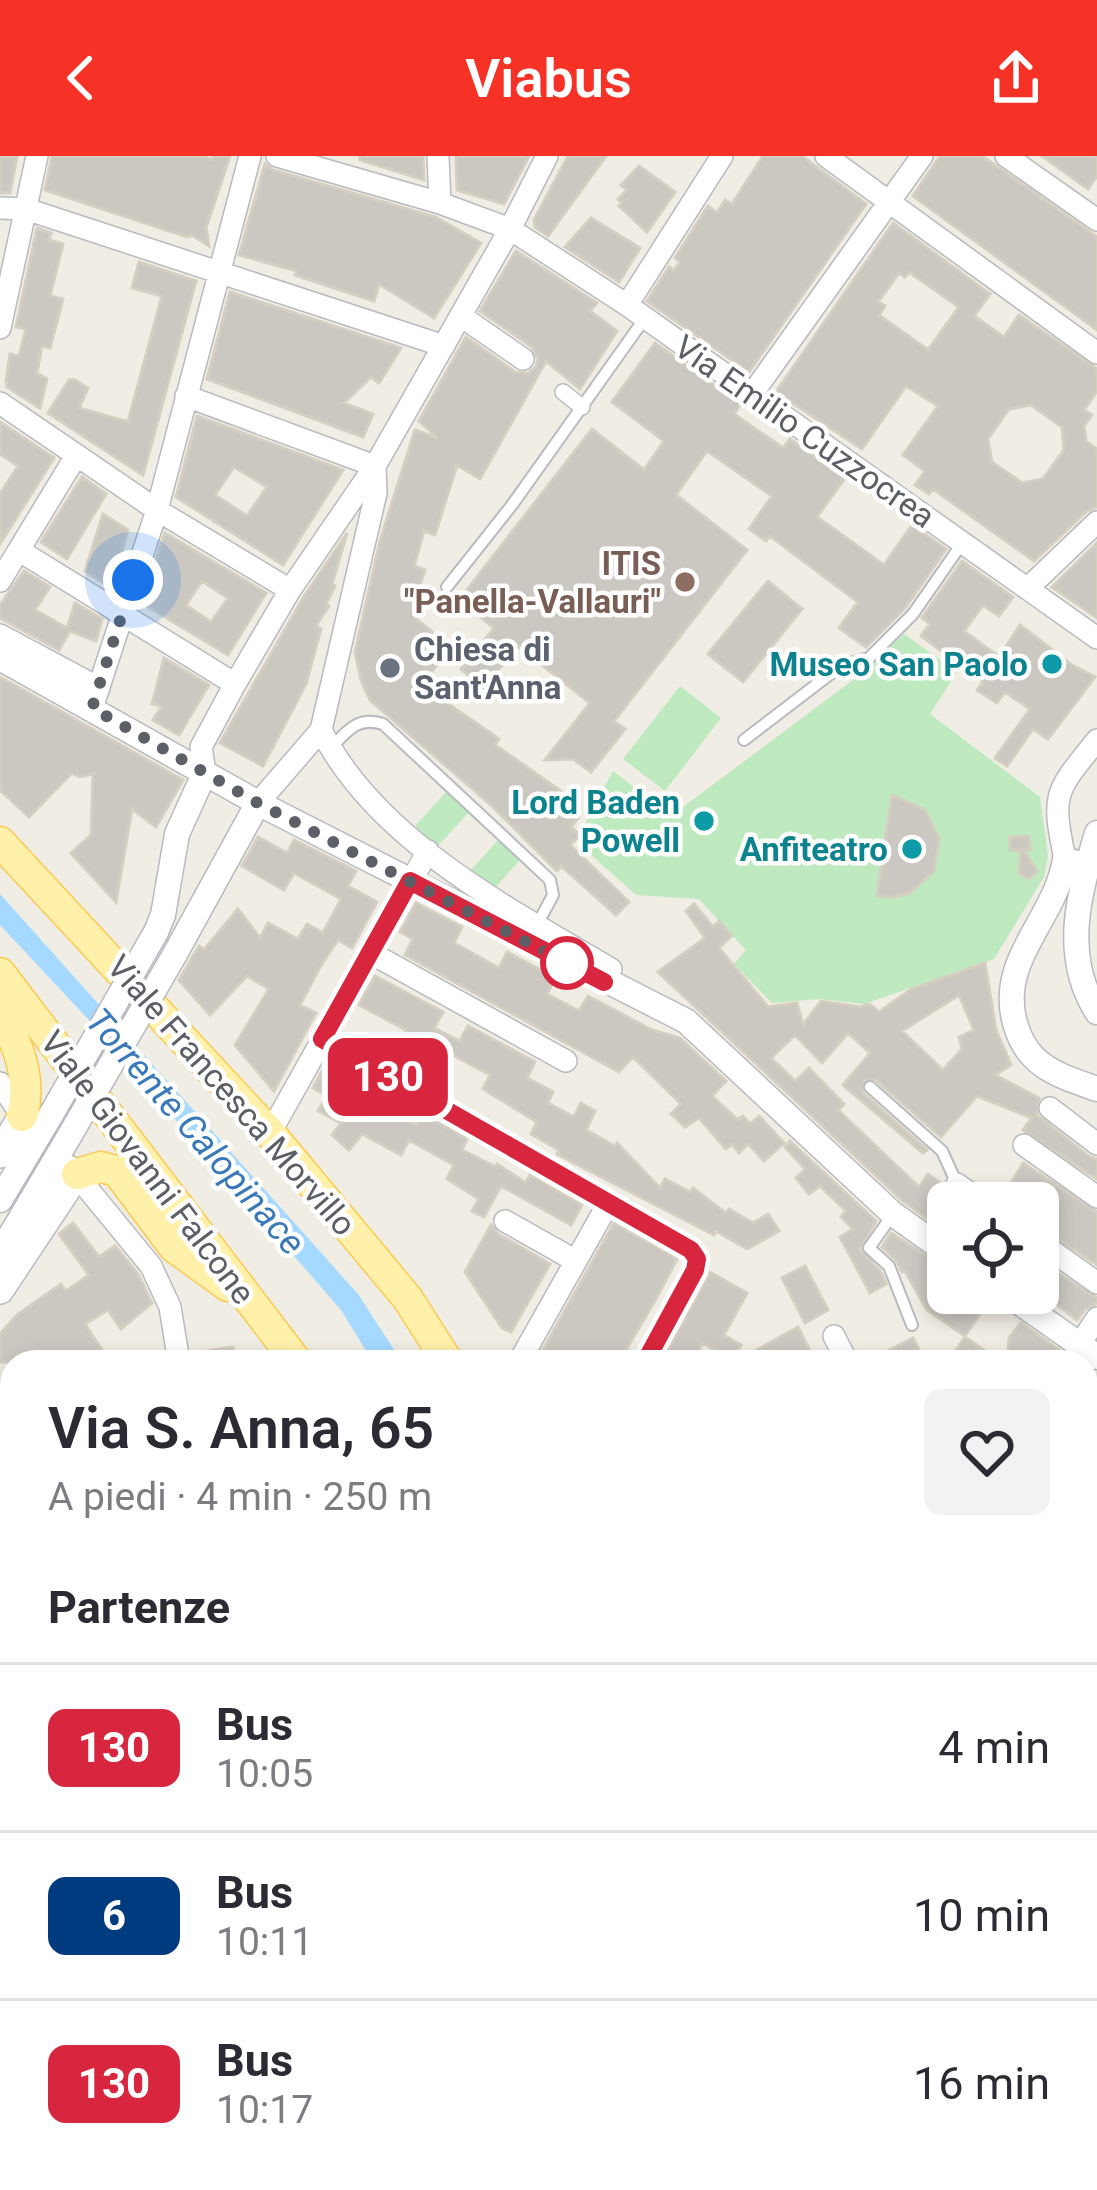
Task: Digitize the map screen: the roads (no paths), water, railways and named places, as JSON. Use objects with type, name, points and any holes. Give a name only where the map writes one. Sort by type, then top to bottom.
[{"type":"main road","name":"Viale Francesca Morvillo","points":[[0,842],[270,1133],[408,1300],[440,1350]]},
{"type":"main road","name":"Viale Giovanni Falcone","points":[[0,973],[288,1350]]},
{"type":"main road","points":[[0,1013],[20,1054],[33,1117],[0,1154]]},
{"type":"main road","points":[[0,1290],[73,1170],[101,1167],[117,1171],[174,1246],[248,1300]]},
{"type":"street","points":[[0,328],[37,156]]},
{"type":"street","points":[[95,698],[157,511],[250,156]]},
{"type":"street","name":"Via Emilio Cuzzocrea","points":[[277,156],[440,203],[510,230],[636,312],[1097,638]]},
{"type":"street","points":[[438,156],[440,203]]},
{"type":"street","points":[[0,1200],[33,1117],[156,932],[177,833],[205,772],[201,747],[290,590],[375,466],[547,156]]},
{"type":"street","points":[[636,312],[722,156]]},
{"type":"street","points":[[826,156],[1097,353]]},
{"type":"street","points":[[752,394],[922,156]]},
{"type":"street","points":[[1006,156],[1097,220]]},
{"type":"street","points":[[0,208],[26,208],[444,346]]},
{"type":"street","points":[[461,316],[524,359]]},
{"type":"street","points":[[562,392],[582,407]]},
{"type":"street","points":[[186,396],[375,466]]},
{"type":"street","points":[[0,404],[157,511],[290,590]]},
{"type":"street","points":[[0,581],[76,456]]},
{"type":"street","points":[[0,1253],[258,803],[326,740],[376,493],[375,466]]},
{"type":"street","points":[[1028,588],[1097,522]]},
{"type":"street","points":[[20,550],[235,684]]},
{"type":"street","points":[[0,635],[258,803],[696,1028],[893,1214],[927,1238]]},
{"type":"street","points":[[0,658],[95,698]]},
{"type":"street","points":[[326,740],[361,789],[428,851],[496,903],[610,969],[604,982]]},
{"type":"street","points":[[1097,740],[1062,786],[1055,809],[1076,863],[1077,972],[1097,1012]]},
{"type":"street","points":[[1097,833],[1061,884],[1013,971],[1012,1013],[1022,1044],[1036,1063],[1097,1089]]},
{"type":"street","points":[[270,1133],[428,851]]},
{"type":"street","points":[[370,952],[566,1061]]},
{"type":"street","points":[[322,1039],[691,1250],[697,1259],[651,1350]]},
{"type":"street","points":[[0,1083],[33,1117]]},
{"type":"street","points":[[1050,1108],[1097,1144]]},
{"type":"street","points":[[1024,1145],[1097,1197]]},
{"type":"street","points":[[73,1170],[151,1266],[170,1307],[177,1350]]},
{"type":"street","points":[[526,1350],[608,1204]]},
{"type":"street","points":[[505,1221],[576,1261]]},
{"type":"street","points":[[1059,1256],[1097,1283]]},
{"type":"street","points":[[1036,1314],[1087,1350]]},
{"type":"street","points":[[1088,1350],[1097,1318]]},
{"type":"street","points":[[834,1336],[841,1350]]},
{"type":"lane","points":[[448,587],[582,407],[636,312]]},
{"type":"lane","points":[[744,740],[842,665],[869,658],[913,614],[963,542]]},
{"type":"lane","points":[[326,740],[368,719],[383,724],[550,880],[554,896],[537,926]]},
{"type":"lane","points":[[870,1087],[942,1151],[956,1182]]},
{"type":"lane","points":[[893,1214],[869,1248],[889,1267],[913,1325]]},
{"type":"water","name":"Torrente Calopinace","points":[[0,894],[358,1294],[394,1350],[366,1350],[341,1310],[0,925]]},
{"type":"place","name":"ITIS \"Panella-Vallauri\"","points":[[685,582]]},
{"type":"place","name":"Museo San Paolo","points":[[1052,664]]},
{"type":"place","name":"Chiesa di Sant'Anna","points":[[390,668]]},
{"type":"place","name":"Lord Baden Powell","points":[[704,821]]},
{"type":"place","name":"Anfiteatro","points":[[912,849]]}]
